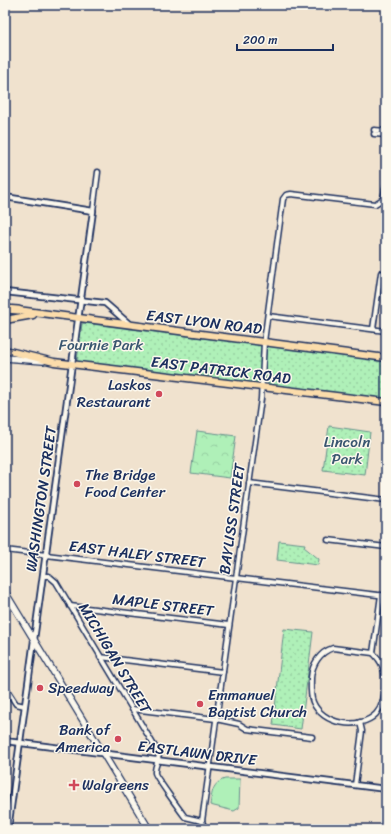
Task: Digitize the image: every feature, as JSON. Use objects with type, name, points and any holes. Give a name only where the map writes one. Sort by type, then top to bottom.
[{"type":"highway","points":[[5,309],[18,310]]},
{"type":"highway","name":"EAST LYON ROAD","points":[[18,310],[386,358]]},
{"type":"highway","points":[[5,320],[42,314]]},
{"type":"highway","points":[[5,350],[54,362]]},
{"type":"highway","name":"EAST PATRICK ROAD","points":[[54,362],[386,402]]},
{"type":"main road","name":"EAST PATRICK ROAD","points":[[5,358],[54,362]]},
{"type":"main road","points":[[5,592],[149,829]]},
{"type":"street","points":[[386,131],[374,132],[386,135]]},
{"type":"street","name":"WASHINGTON STREET","points":[[8,829],[98,172]]},
{"type":"street","name":"BAYLISS STREET","points":[[202,821],[262,388],[264,342],[284,197],[291,194],[372,204],[381,201],[384,197],[386,185]]},
{"type":"street","points":[[5,197],[93,211]]},
{"type":"street","points":[[373,329],[381,273]]},
{"type":"street","points":[[5,292],[105,303],[121,318],[133,326]]},
{"type":"street","points":[[268,316],[386,330]]},
{"type":"street","points":[[249,483],[386,500]]},
{"type":"street","points":[[328,540],[386,547]]},
{"type":"street","name":"EAST HALEY STREET","points":[[5,550],[386,596]]},
{"type":"street","name":"MICHIGAN STREET","points":[[43,576],[49,576],[56,582],[158,752],[158,760]]},
{"type":"street","points":[[373,653],[381,595]]},
{"type":"street","name":"MAPLE STREET","points":[[70,606],[229,625]]},
{"type":"street","points":[[339,648],[373,653],[379,658],[385,671],[385,693],[383,702],[375,714],[360,722],[340,723],[319,712],[312,701],[312,674],[315,664],[328,650],[339,648]]},
{"type":"street","points":[[100,657],[223,672]]},
{"type":"street","points":[[5,687],[16,704],[25,706]]},
{"type":"street","points":[[132,709],[216,719],[239,724],[247,729],[312,737]]},
{"type":"street","points":[[355,785],[361,736],[360,722]]},
{"type":"street","name":"EASTLAWN DRIVE","points":[[5,741],[386,789]]},
{"type":"street","points":[[158,760],[155,769],[156,778],[167,790],[182,814],[190,819],[202,821],[206,829]]},
{"type":"green space","name":"Fournie Park","points":[[84,323],[386,361],[386,399],[78,362],[82,324]]},
{"type":"green space","name":"Lincoln Park","points":[[329,426],[370,432],[365,475],[323,470]]},
{"type":"green space","points":[[197,431],[236,436],[230,478],[191,473]]},
{"type":"green space","points":[[279,541],[305,544],[304,547],[319,559],[318,565],[277,560]]},
{"type":"green space","points":[[284,629],[313,632],[301,729],[273,725]]},
{"type":"green space","points":[[225,779],[240,779],[239,808],[234,811],[210,805],[213,789],[217,783]]},
{"type":"place","name":"Laskos Restaurant","points":[[159,394]]},
{"type":"place","name":"The Bridge Food Center","points":[[77,484]]},
{"type":"place","name":"Speedway","points":[[40,688]]},
{"type":"place","name":"Emmanuel Baptist Church","points":[[200,704]]},
{"type":"place","name":"Bank of America","points":[[118,739]]},
{"type":"place","name":"Walgreens","points":[[74,785]]}]
